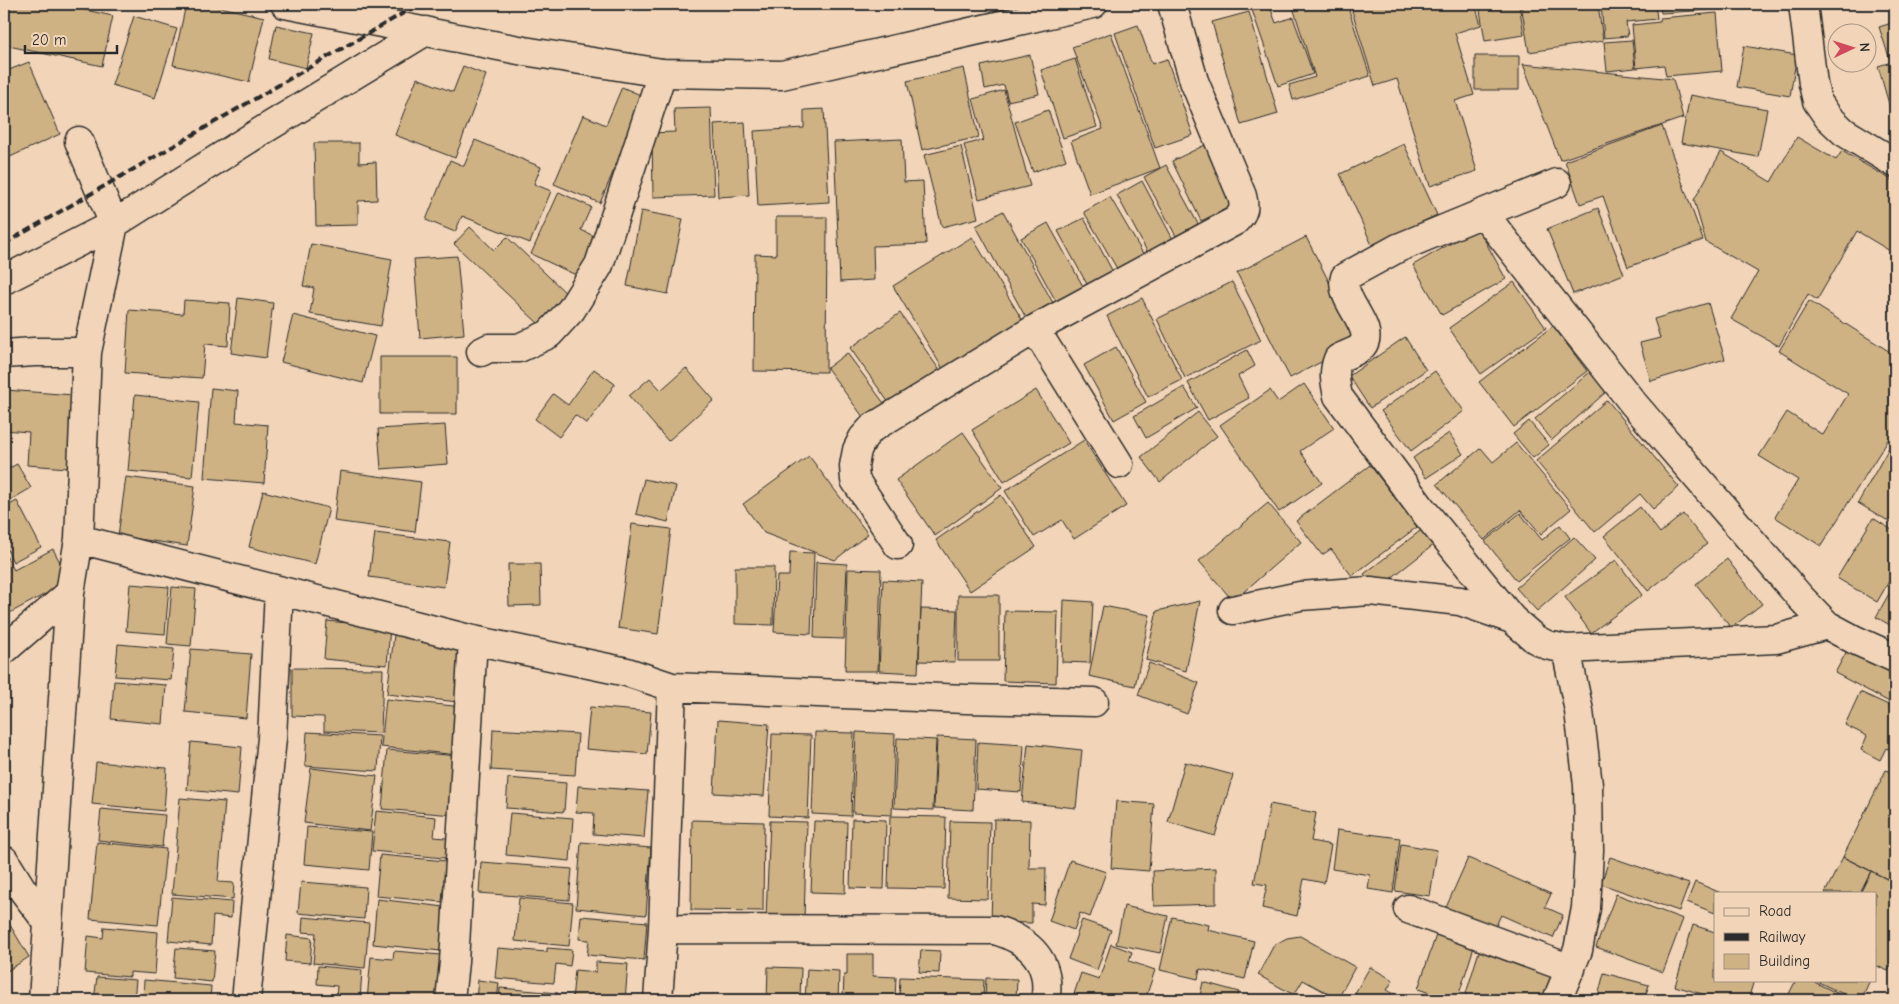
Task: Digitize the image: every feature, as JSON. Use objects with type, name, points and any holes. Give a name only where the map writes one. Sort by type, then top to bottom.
[{"type":"street","points":[[285,4],[524,51],[662,73],[782,75],[1093,4]]},
{"type":"street","points":[[898,545],[855,480],[854,466],[857,450],[863,438],[872,428],[1035,329],[1234,220],[1243,211],[1244,203],[1242,196],[1194,81],[1172,4]]},
{"type":"street","points":[[1803,4],[1813,84],[1818,101],[1828,117],[1844,132],[1895,164]]},
{"type":"street","points":[[4,280],[114,224],[426,31]]},
{"type":"street","points":[[481,352],[489,348],[519,348],[549,334],[571,310],[598,265],[662,73]]},
{"type":"street","points":[[43,1000],[70,593],[79,539],[87,352],[114,224],[79,141]]},
{"type":"street","points":[[1557,183],[1398,248],[1345,278],[1344,290],[1364,329],[1366,338],[1362,347],[1338,359],[1334,369],[1338,396],[1422,509],[1512,619],[1535,640],[1566,649],[1776,639],[1827,625]]},
{"type":"street","points":[[1483,214],[1633,403],[1800,597],[1827,625],[1895,658]]},
{"type":"street","points":[[1035,329],[1119,464]]},
{"type":"street","points":[[4,354],[87,352]]},
{"type":"street","points":[[79,539],[473,640],[626,672],[672,687],[966,699],[1094,702]]},
{"type":"street","points":[[246,1000],[272,738],[279,590]]},
{"type":"street","points":[[1234,610],[1300,596],[1370,591],[1460,601],[1512,619]]},
{"type":"street","points":[[4,650],[70,593]]},
{"type":"street","points":[[450,1000],[454,962],[473,640]]},
{"type":"street","points":[[1558,1000],[1578,950],[1586,908],[1588,822],[1588,785],[1579,711],[1566,649]]},
{"type":"street","points":[[658,1000],[664,929],[672,687]]},
{"type":"street","points":[[4,860],[22,889],[48,923]]},
{"type":"street","points":[[1408,909],[1571,969]]},
{"type":"street","points":[[664,929],[995,930],[1010,934],[1025,944],[1038,959],[1046,979],[1046,1000]]},
{"type":"building","points":[[4,4],[58,4],[113,16],[102,66],[4,45]]},
{"type":"building","points":[[186,4],[207,4],[264,17],[249,82],[173,65]]},
{"type":"building","points":[[1250,4],[1269,4],[1276,23],[1293,17],[1313,74],[1278,86]]},
{"type":"building","points":[[1292,4],[1347,4],[1370,76],[1293,100],[1289,85],[1315,77]]},
{"type":"building","points":[[1350,4],[1475,4],[1481,25],[1455,33],[1474,95],[1455,101],[1477,171],[1430,186],[1397,79],[1375,86]]},
{"type":"building","points":[[1479,4],[1519,4],[1524,35],[1485,41]]},
{"type":"building","points":[[1521,4],[1598,4],[1603,41],[1529,52]]},
{"type":"building","points":[[1601,4],[1655,4],[1657,19],[1626,22],[1628,36],[1604,38]]},
{"type":"building","points":[[1660,4],[1726,4],[1726,9],[1661,13]]},
{"type":"building","points":[[1249,12],[1278,114],[1241,125],[1212,22]]},
{"type":"building","points":[[1717,13],[1722,71],[1666,76],[1664,65],[1636,68],[1632,25],[1660,22],[1660,18]]},
{"type":"building","points":[[134,16],[177,29],[155,98],[112,85]]},
{"type":"building","points":[[1895,22],[1895,59],[1890,60],[1879,27]]},
{"type":"building","points":[[276,25],[314,33],[306,68],[269,59]]},
{"type":"building","points":[[1138,25],[1152,64],[1167,59],[1193,135],[1155,148],[1115,33]]},
{"type":"building","points":[[1111,33],[1160,168],[1090,194],[1071,141],[1103,129],[1072,47]]},
{"type":"building","points":[[1632,40],[1635,68],[1607,71],[1604,42]]},
{"type":"building","points":[[1744,46],[1797,55],[1790,96],[1737,87]]},
{"type":"building","points":[[1030,55],[1039,94],[1008,101],[1004,85],[985,89],[981,66]]},
{"type":"building","points":[[1475,56],[1519,56],[1519,90],[1475,90]]},
{"type":"building","points":[[1075,59],[1097,127],[1063,138],[1041,70]]},
{"type":"building","points":[[1895,61],[1895,110],[1891,111],[1878,66]]},
{"type":"building","points":[[29,62],[60,134],[10,157],[4,142],[4,72]]},
{"type":"building","points":[[1523,64],[1673,79],[1683,118],[1560,160]]},
{"type":"building","points":[[463,66],[486,75],[455,158],[395,135],[417,78],[453,92]]},
{"type":"building","points":[[964,68],[979,137],[922,150],[907,81]]},
{"type":"building","points":[[622,87],[645,97],[600,203],[554,184],[583,115],[606,125]]},
{"type":"building","points":[[1004,90],[1030,186],[979,199],[964,145],[984,140],[973,99]]},
{"type":"building","points":[[1690,95],[1767,109],[1758,157],[1681,143]]},
{"type":"building","points":[[711,108],[714,195],[653,197],[652,133],[675,132],[674,109]]},
{"type":"building","points":[[824,109],[829,202],[758,206],[754,131],[804,128],[804,110]]},
{"type":"building","points":[[1048,110],[1066,160],[1033,172],[1015,122]]},
{"type":"building","points":[[1895,121],[1895,138],[1890,122]]},
{"type":"building","points":[[745,122],[749,195],[718,197],[714,124]]},
{"type":"building","points":[[1662,126],[1703,240],[1628,267],[1603,196],[1580,204],[1565,161]]},
{"type":"building","points":[[1797,137],[1836,160],[1842,151],[1895,182],[1895,254],[1857,231],[1817,300],[1808,294],[1779,346],[1731,319],[1758,272],[1706,242],[1694,200],[1721,152],[1771,182]]},
{"type":"building","points":[[902,139],[904,182],[923,181],[926,244],[873,246],[874,280],[840,282],[834,142]]},
{"type":"building","points":[[475,140],[541,167],[534,184],[551,191],[530,243],[462,216],[455,232],[426,220],[450,160],[464,166]]},
{"type":"building","points":[[314,143],[359,143],[359,163],[376,162],[377,200],[358,201],[358,225],[316,226]]},
{"type":"building","points":[[1207,144],[1236,204],[1201,221],[1172,161]]},
{"type":"building","points":[[1404,144],[1437,215],[1372,245],[1340,174]]},
{"type":"building","points":[[961,146],[978,218],[942,227],[924,155]]},
{"type":"building","points":[[1166,165],[1198,224],[1176,236],[1144,177]]},
{"type":"building","points":[[1142,181],[1174,241],[1149,255],[1117,195]]},
{"type":"building","points":[[559,192],[591,207],[581,230],[596,237],[578,276],[531,254]]},
{"type":"building","points":[[1110,197],[1145,257],[1119,272],[1084,212]]},
{"type":"building","points":[[1598,208],[1624,274],[1573,294],[1547,229]]},
{"type":"building","points":[[641,211],[683,219],[668,294],[627,286]]},
{"type":"building","points":[[1003,211],[1053,303],[1026,318],[976,226]]},
{"type":"building","points":[[776,217],[827,217],[826,372],[754,371],[755,254],[776,255]]},
{"type":"building","points":[[1084,218],[1113,272],[1088,286],[1058,231]]},
{"type":"building","points":[[1048,223],[1084,288],[1057,303],[1021,238]]},
{"type":"building","points":[[470,227],[494,250],[507,237],[568,295],[540,325],[454,244]]},
{"type":"building","points":[[1478,228],[1506,279],[1442,315],[1413,265]]},
{"type":"building","points":[[972,237],[1023,321],[943,369],[893,286]]},
{"type":"building","points":[[1306,237],[1360,342],[1290,378],[1237,273]]},
{"type":"building","points":[[311,244],[392,259],[381,326],[310,314],[314,288],[303,286]]},
{"type":"building","points":[[457,256],[464,334],[420,338],[414,259]]},
{"type":"building","points":[[1232,282],[1261,340],[1185,378],[1157,319]]},
{"type":"building","points":[[1514,282],[1546,328],[1481,374],[1449,328]]},
{"type":"building","points":[[238,298],[273,303],[266,358],[231,353]]},
{"type":"building","points":[[1142,298],[1182,380],[1148,397],[1107,316]]},
{"type":"building","points":[[184,300],[230,303],[228,346],[205,344],[202,378],[125,373],[129,310],[183,314]]},
{"type":"building","points":[[1809,301],[1895,355],[1895,442],[1889,438],[1821,546],[1775,517],[1798,480],[1759,456],[1787,412],[1823,435],[1848,394],[1779,351]]},
{"type":"building","points":[[1708,303],[1725,359],[1651,381],[1640,343],[1660,338],[1654,319]]},
{"type":"building","points":[[900,313],[943,375],[894,410],[850,348]]},
{"type":"building","points":[[293,315],[375,336],[363,383],[281,362]]},
{"type":"building","points":[[1553,326],[1587,371],[1514,427],[1479,382]]},
{"type":"building","points":[[1405,337],[1426,370],[1370,408],[1349,376]]},
{"type":"building","points":[[1116,347],[1146,402],[1114,420],[1084,365]]},
{"type":"building","points":[[1247,350],[1255,366],[1238,376],[1249,398],[1208,420],[1188,383]]},
{"type":"building","points":[[847,353],[889,410],[869,425],[827,368]]},
{"type":"building","points":[[380,357],[457,357],[457,414],[380,414]]},
{"type":"building","points":[[686,368],[714,400],[668,441],[629,396],[650,378],[661,390]]},
{"type":"building","points":[[594,369],[615,384],[587,424],[575,415],[559,437],[535,419],[553,394],[568,405]]},
{"type":"building","points":[[1435,371],[1464,411],[1411,451],[1381,411]]},
{"type":"building","points":[[1590,372],[1606,392],[1552,440],[1535,419]]},
{"type":"building","points":[[1304,384],[1334,428],[1300,451],[1322,483],[1279,512],[1220,425],[1270,390],[1278,402]]},
{"type":"building","points":[[1184,387],[1197,408],[1146,438],[1134,416]]},
{"type":"building","points":[[211,388],[238,391],[236,422],[268,425],[264,483],[204,478]]},
{"type":"building","points":[[5,390],[74,395],[68,468],[27,465],[29,432],[4,430]]},
{"type":"building","points":[[1036,390],[1069,443],[1004,482],[972,430]]},
{"type":"building","points":[[135,395],[199,402],[192,477],[128,471]]},
{"type":"building","points":[[1607,400],[1679,487],[1653,509],[1640,494],[1595,532],[1536,461]]},
{"type":"building","points":[[1198,412],[1217,436],[1160,482],[1141,457]]},
{"type":"building","points":[[1529,421],[1549,445],[1533,458],[1513,434]]},
{"type":"building","points":[[445,425],[448,464],[381,469],[378,429]]},
{"type":"building","points":[[963,432],[1002,488],[935,536],[896,480]]},
{"type":"building","points":[[1449,433],[1463,454],[1426,478],[1413,458]]},
{"type":"building","points":[[1084,440],[1126,506],[1074,539],[1062,520],[1034,537],[1005,491]]},
{"type":"building","points":[[1516,443],[1571,509],[1541,534],[1520,510],[1484,540],[1437,484],[1481,448],[1493,462]]},
{"type":"building","points":[[1890,446],[1895,449],[1895,525],[1858,503]]},
{"type":"building","points":[[809,456],[868,534],[835,560],[764,533],[743,504]]},
{"type":"building","points":[[17,464],[31,488],[4,504],[4,471]]},
{"type":"building","points":[[1370,465],[1417,527],[1352,576],[1331,549],[1322,555],[1296,521]]},
{"type":"building","points":[[340,471],[421,482],[415,532],[334,521]]},
{"type":"building","points":[[126,477],[195,486],[187,546],[118,536]]},
{"type":"building","points":[[644,479],[676,486],[668,522],[636,514]]},
{"type":"building","points":[[263,491],[329,508],[315,564],[249,547]]},
{"type":"building","points":[[1001,495],[1036,547],[970,591],[936,540]]},
{"type":"building","points":[[17,501],[41,547],[13,562],[4,543],[4,508]]},
{"type":"building","points":[[1268,503],[1301,542],[1233,601],[1199,561]]},
{"type":"building","points":[[1640,507],[1660,533],[1683,514],[1707,544],[1648,591],[1604,536]]},
{"type":"building","points":[[1520,513],[1542,540],[1560,525],[1570,538],[1517,581],[1485,541]]},
{"type":"building","points":[[1873,518],[1895,532],[1895,571],[1877,602],[1837,578]]},
{"type":"building","points":[[632,524],[671,529],[658,634],[618,628]]},
{"type":"building","points":[[1424,528],[1436,543],[1376,590],[1364,574]]},
{"type":"building","points":[[375,533],[450,542],[444,587],[369,577]]},
{"type":"building","points":[[1574,537],[1595,560],[1537,611],[1516,588]]},
{"type":"building","points":[[53,549],[70,581],[4,616],[4,552],[14,570]]},
{"type":"building","points":[[790,552],[814,553],[811,634],[774,632],[777,576],[789,576]]},
{"type":"building","points":[[1727,559],[1762,604],[1731,628],[1696,584]]},
{"type":"building","points":[[1616,560],[1642,595],[1591,633],[1565,597]]},
{"type":"building","points":[[816,562],[847,564],[844,639],[814,638]]},
{"type":"building","points":[[508,564],[540,564],[541,605],[509,606]]},
{"type":"building","points":[[735,567],[774,567],[773,625],[735,624]]},
{"type":"building","points":[[848,569],[881,570],[878,671],[845,671]]},
{"type":"building","points":[[883,580],[922,582],[918,673],[879,671]]},
{"type":"building","points":[[1895,583],[1895,628],[1876,617]]},
{"type":"building","points":[[130,584],[169,587],[165,634],[126,631]]},
{"type":"building","points":[[172,587],[196,589],[191,646],[167,644]]},
{"type":"building","points":[[958,595],[999,595],[999,661],[958,661]]},
{"type":"building","points":[[1064,600],[1093,602],[1090,663],[1062,662]]},
{"type":"building","points":[[1200,601],[1186,671],[1146,660],[1157,611]]},
{"type":"building","points":[[1103,606],[1150,615],[1135,686],[1089,676]]},
{"type":"building","points":[[921,609],[957,610],[955,662],[919,661]]},
{"type":"building","points":[[1005,611],[1058,612],[1056,683],[1003,681]]},
{"type":"building","points":[[327,621],[390,627],[387,665],[324,659]]},
{"type":"building","points":[[394,635],[464,643],[458,702],[387,694]]},
{"type":"building","points":[[118,644],[174,649],[171,680],[115,676]]},
{"type":"building","points":[[1849,647],[1895,671],[1895,705],[1835,673]]},
{"type":"building","points":[[191,649],[251,654],[246,718],[185,712]]},
{"type":"building","points":[[1149,663],[1199,683],[1187,714],[1138,695]]},
{"type":"building","points":[[292,668],[383,669],[381,733],[324,731],[324,717],[292,716]]},
{"type":"building","points":[[114,681],[166,685],[163,724],[111,719]]},
{"type":"building","points":[[1860,692],[1895,708],[1895,752],[1886,748],[1880,760],[1861,750],[1867,736],[1845,725]]},
{"type":"building","points":[[386,699],[463,707],[458,755],[381,747]]},
{"type":"building","points":[[590,707],[651,712],[647,754],[586,749]]},
{"type":"building","points":[[718,720],[769,724],[764,796],[714,793]]},
{"type":"building","points":[[493,729],[578,734],[575,775],[491,770]]},
{"type":"building","points":[[307,732],[380,736],[378,771],[305,766]]},
{"type":"building","points":[[815,732],[854,733],[851,816],[812,814]]},
{"type":"building","points":[[856,732],[895,734],[892,815],[853,813]]},
{"type":"building","points":[[772,734],[811,735],[808,818],[769,816]]},
{"type":"building","points":[[937,737],[976,739],[973,810],[934,808]]},
{"type":"building","points":[[897,738],[936,740],[933,810],[894,808]]},
{"type":"building","points":[[191,742],[242,747],[238,795],[187,790]]},
{"type":"building","points":[[978,742],[1024,745],[1021,792],[976,789]]},
{"type":"building","points":[[1028,744],[1082,750],[1076,808],[1022,802]]},
{"type":"building","points":[[387,750],[459,756],[453,815],[382,809]]},
{"type":"building","points":[[96,762],[167,768],[164,811],[92,804]]},
{"type":"building","points":[[1185,762],[1233,775],[1215,836],[1168,822]]},
{"type":"building","points":[[311,768],[377,776],[370,831],[304,823]]},
{"type":"building","points":[[1886,770],[1895,774],[1895,883],[1843,857]]},
{"type":"building","points":[[508,778],[566,783],[564,812],[506,808]]},
{"type":"building","points":[[578,786],[648,791],[644,838],[593,834],[594,813],[576,812]]},
{"type":"building","points":[[180,798],[225,802],[218,882],[234,883],[233,899],[172,894]]},
{"type":"building","points":[[1116,801],[1154,804],[1149,871],[1111,868]]},
{"type":"building","points":[[1270,804],[1316,813],[1311,841],[1331,845],[1324,883],[1304,879],[1297,916],[1262,908],[1267,885],[1254,883]]},
{"type":"building","points":[[101,809],[165,815],[162,847],[98,840]]},
{"type":"building","points":[[376,811],[436,817],[434,837],[456,839],[454,859],[372,851]]},
{"type":"building","points":[[510,813],[573,818],[570,861],[506,855]]},
{"type":"building","points":[[890,816],[946,817],[944,889],[888,888]]},
{"type":"building","points":[[852,819],[886,820],[884,889],[850,888]]},
{"type":"building","points":[[994,819],[1030,820],[1029,868],[1046,868],[1045,905],[1032,904],[1032,923],[991,922]]},
{"type":"building","points":[[692,820],[764,822],[763,911],[691,910]]},
{"type":"building","points":[[770,821],[807,822],[804,918],[766,917]]},
{"type":"building","points":[[814,821],[847,822],[845,893],[811,892]]},
{"type":"building","points":[[950,821],[990,822],[988,899],[948,898]]},
{"type":"building","points":[[307,827],[372,832],[369,870],[304,864]]},
{"type":"building","points":[[1337,830],[1400,838],[1393,893],[1368,889],[1370,875],[1332,869]]},
{"type":"building","points":[[97,842],[166,849],[158,925],[90,919]]},
{"type":"building","points":[[581,842],[651,848],[646,915],[576,908]]},
{"type":"building","points":[[1401,844],[1437,850],[1430,896],[1395,891]]},
{"type":"building","points":[[380,855],[446,861],[442,902],[376,896]]},
{"type":"building","points":[[1610,857],[1689,884],[1679,911],[1601,884]]},
{"type":"building","points":[[1843,857],[1871,871],[1860,892],[1826,892]]},
{"type":"building","points":[[1468,858],[1551,894],[1545,907],[1563,915],[1553,938],[1501,915],[1492,934],[1444,912]]},
{"type":"building","points":[[1070,860],[1106,872],[1090,917],[1080,913],[1074,930],[1049,921]]},
{"type":"building","points":[[481,862],[572,869],[569,900],[479,893]]},
{"type":"building","points":[[1216,868],[1216,904],[1154,906],[1153,871]]},
{"type":"building","points":[[1871,871],[1895,883],[1895,956],[1888,971],[1876,965],[1876,892],[1860,892]]},
{"type":"building","points":[[301,882],[366,887],[364,919],[298,913]]},
{"type":"building","points":[[1695,882],[1719,892],[1714,892],[1714,913],[1687,902]]},
{"type":"building","points":[[1616,894],[1683,919],[1663,972],[1596,947]]},
{"type":"building","points":[[172,897],[232,902],[231,918],[213,916],[211,945],[168,941]]},
{"type":"building","points":[[519,898],[573,903],[569,946],[515,941]]},
{"type":"building","points":[[377,899],[445,907],[441,951],[373,944]]},
{"type":"building","points":[[1124,906],[1168,916],[1160,953],[1116,944]]},
{"type":"building","points":[[4,915],[29,957],[4,973]]},
{"type":"building","points":[[581,916],[647,922],[644,960],[587,955],[589,940],[579,939]]},
{"type":"building","points":[[303,917],[369,923],[365,968],[313,963],[316,933],[302,932]]},
{"type":"building","points":[[1172,917],[1209,925],[1208,930],[1254,941],[1245,979],[1200,969],[1198,979],[1160,970]]},
{"type":"building","points":[[1082,920],[1111,930],[1097,970],[1068,959]]},
{"type":"building","points":[[1693,925],[1714,932],[1714,982],[1753,982],[1748,1000],[1722,1000],[1675,986]]},
{"type":"building","points":[[104,927],[158,932],[155,974],[130,972],[130,977],[85,973],[88,936],[103,938]]},
{"type":"building","points":[[287,935],[312,938],[310,963],[285,961]]},
{"type":"building","points":[[1436,935],[1474,947],[1457,1000],[1451,1000],[1418,989]]},
{"type":"building","points":[[1300,936],[1355,967],[1338,999],[1303,980],[1294,995],[1258,975],[1274,945],[1287,938]]},
{"type":"building","points":[[1111,944],[1132,952],[1129,961],[1155,970],[1145,1000],[1091,1000],[1074,994],[1081,973],[1099,979]]},
{"type":"building","points":[[176,948],[215,951],[212,982],[173,978]]},
{"type":"building","points":[[498,948],[547,952],[547,948],[572,950],[570,966],[556,964],[554,983],[495,978]]},
{"type":"building","points":[[1480,948],[1552,972],[1543,1000],[1464,1000]]},
{"type":"building","points":[[921,950],[940,951],[939,973],[919,972]]},
{"type":"building","points":[[394,951],[441,955],[437,1000],[367,1000],[371,957],[393,959]]},
{"type":"building","points":[[847,954],[873,954],[873,976],[896,977],[895,1000],[843,1000],[844,975],[847,975]]},
{"type":"building","points":[[596,962],[628,964],[625,1000],[572,1000],[575,970],[596,972]]},
{"type":"building","points":[[318,966],[362,970],[360,1000],[336,998],[337,986],[317,984]]},
{"type":"building","points":[[768,967],[801,968],[800,1000],[767,1000]]},
{"type":"building","points":[[1370,967],[1393,980],[1387,990],[1405,1000],[1351,1000]]},
{"type":"building","points":[[807,969],[839,971],[838,1000],[805,1000]]},
{"type":"building","points":[[1604,973],[1649,985],[1644,1000],[1597,1000]]},
{"type":"building","points":[[97,977],[136,980],[134,1000],[94,1000]]},
{"type":"building","points":[[900,977],[984,980],[983,1000],[899,1000]]},
{"type":"building","points":[[986,978],[1017,979],[1016,1000],[985,1000]]},
{"type":"building","points":[[144,980],[211,986],[210,1000],[143,1000]]},
{"type":"building","points":[[478,980],[499,983],[497,1000],[476,1000]]},
{"type":"building","points":[[1203,982],[1239,992],[1236,1000],[1199,1000]]},
{"type":"building","points":[[1795,982],[1814,982],[1851,1000],[1786,1000]]},
{"type":"building","points":[[1818,982],[1869,982],[1861,1000],[1856,1000]]},
{"type":"building","points":[[500,988],[558,993],[558,1000],[499,1000]]},
{"type":"building","points":[[291,996],[339,1000],[290,1000]]},
{"type":"railway","points":[[4,244],[419,4]]}]
